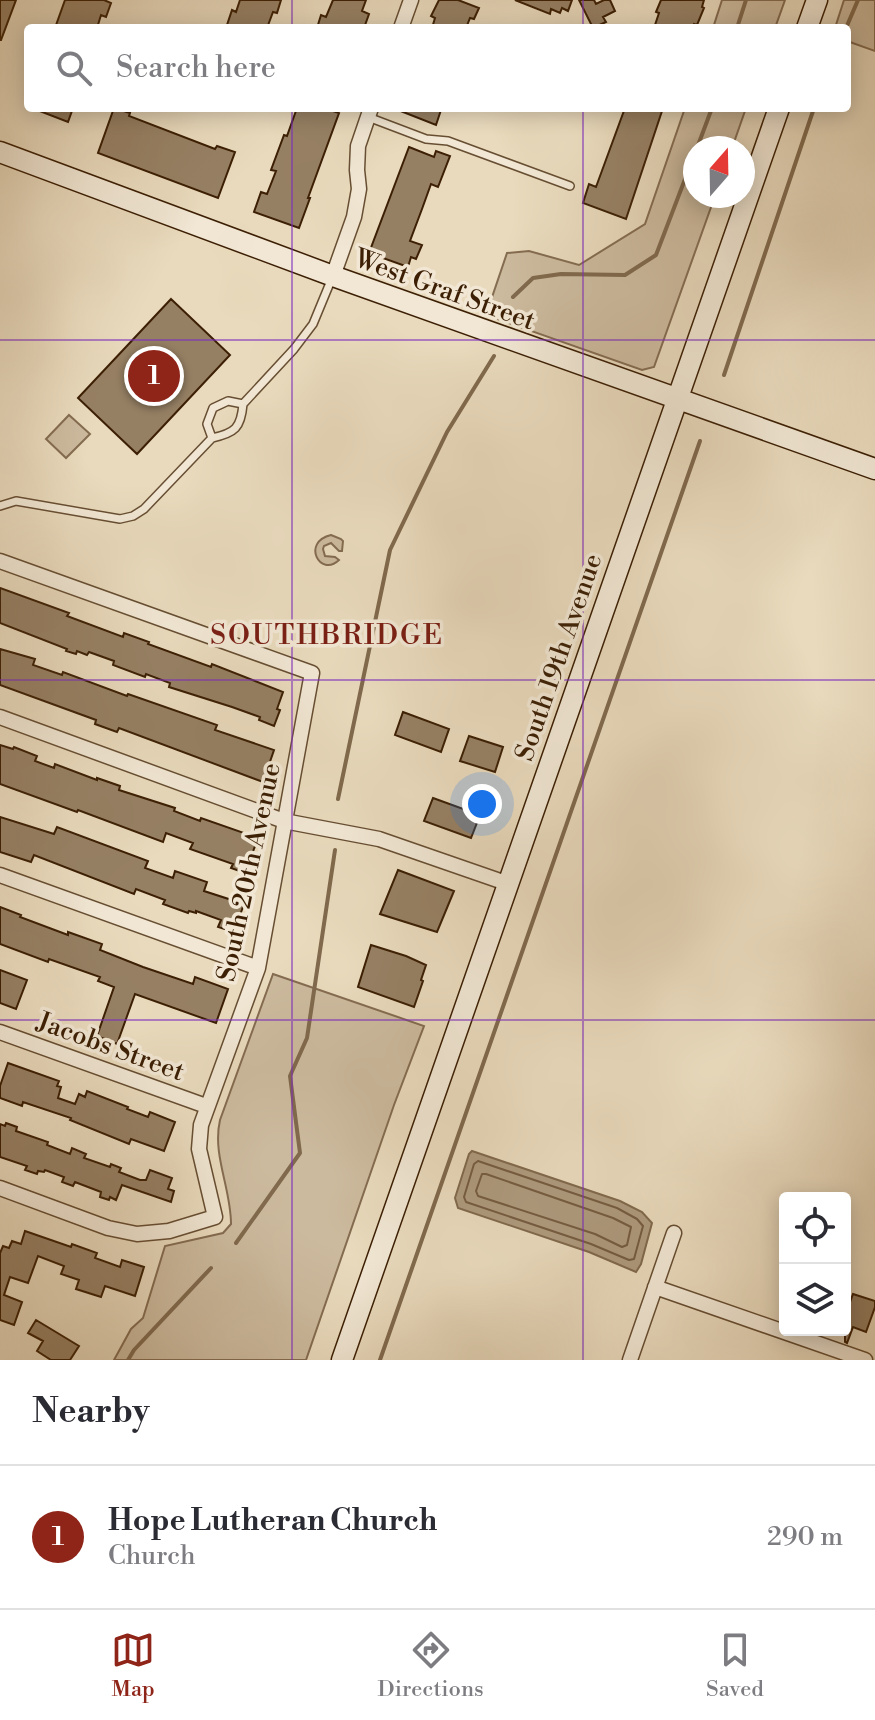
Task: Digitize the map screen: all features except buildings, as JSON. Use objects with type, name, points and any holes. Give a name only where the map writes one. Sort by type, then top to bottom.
[{"type":"main road","points":[[808,24],[817,0]]},
{"type":"main road","name":"South 19th Avenue","points":[[342,1360],[778,112]]},
{"type":"main road","name":"West Graf Street","points":[[0,152],[333,276],[875,469]]},
{"type":"street","points":[[402,24],[411,0]]},
{"type":"street","points":[[333,276],[354,217],[359,189],[358,146],[370,113]]},
{"type":"street","name":"South 20th Avenue","points":[[0,561],[312,673],[258,968],[201,1125],[199,1149],[215,1217],[169,1231],[137,1234],[108,1228],[0,1188]]},
{"type":"street","points":[[0,717],[284,821],[379,839],[506,883]]},
{"type":"street","points":[[0,875],[258,968]]},
{"type":"street","name":"Jacobs Street","points":[[0,1032],[206,1106]]},
{"type":"street","points":[[630,1360],[674,1233]]},
{"type":"street","points":[[655,1287],[865,1360]]},
{"type":"lane","points":[[370,113],[426,139],[448,141],[570,186]]},
{"type":"lane","points":[[0,506],[16,501],[120,519],[144,509],[212,438],[235,430],[243,404],[313,324],[333,276]]},
{"type":"lane","points":[[212,438],[207,424],[213,408],[228,401],[243,404]]},
{"type":"shaded area","points":[[722,0],[785,0],[776,24],[714,24]]},
{"type":"shaded area","points":[[844,0],[875,0],[875,51],[851,42],[851,24],[836,24]]},
{"type":"shaded area","points":[[684,112],[745,112],[736,136],[683,136],[683,208],[711,208],[654,367],[642,370],[486,315],[507,253],[529,251],[579,265],[645,224]]},
{"type":"shaded area","points":[[69,415],[90,434],[66,458],[46,439]]},
{"type":"shaded area","points":[[331,535],[343,541],[342,551],[331,543],[324,546],[325,556],[339,560],[326,565],[320,562],[315,551],[322,539]]},
{"type":"shaded area","points":[[273,974],[424,1026],[306,1360],[114,1360],[131,1329],[143,1318],[165,1246],[223,1233],[231,1224],[218,1146],[220,1120]]},
{"type":"water","points":[[472,1151],[620,1201],[642,1212],[652,1223],[636,1272],[589,1252],[458,1208],[455,1198]]},
{"type":"waterway","points":[[738,24],[746,0]]},
{"type":"waterway","points":[[848,24],[858,0]]},
{"type":"waterway","points":[[702,136],[710,112]]},
{"type":"waterway","points":[[724,375],[813,112]]},
{"type":"waterway","points":[[513,297],[533,278],[561,274],[625,275],[656,255],[683,184]]},
{"type":"waterway","points":[[338,799],[390,550],[447,432],[494,356]]},
{"type":"waterway","points":[[380,1360],[700,441]]},
{"type":"waterway","points":[[236,1243],[300,1153],[290,1076],[307,1038],[335,850]]},
{"type":"waterway","points":[[128,1360],[211,1268]]},
{"type":"place","name":"Hope Lutheran Church","points":[[154,376]]},
{"type":"district","name":"SOUTHBRIDGE","points":[[327,634]]}]
